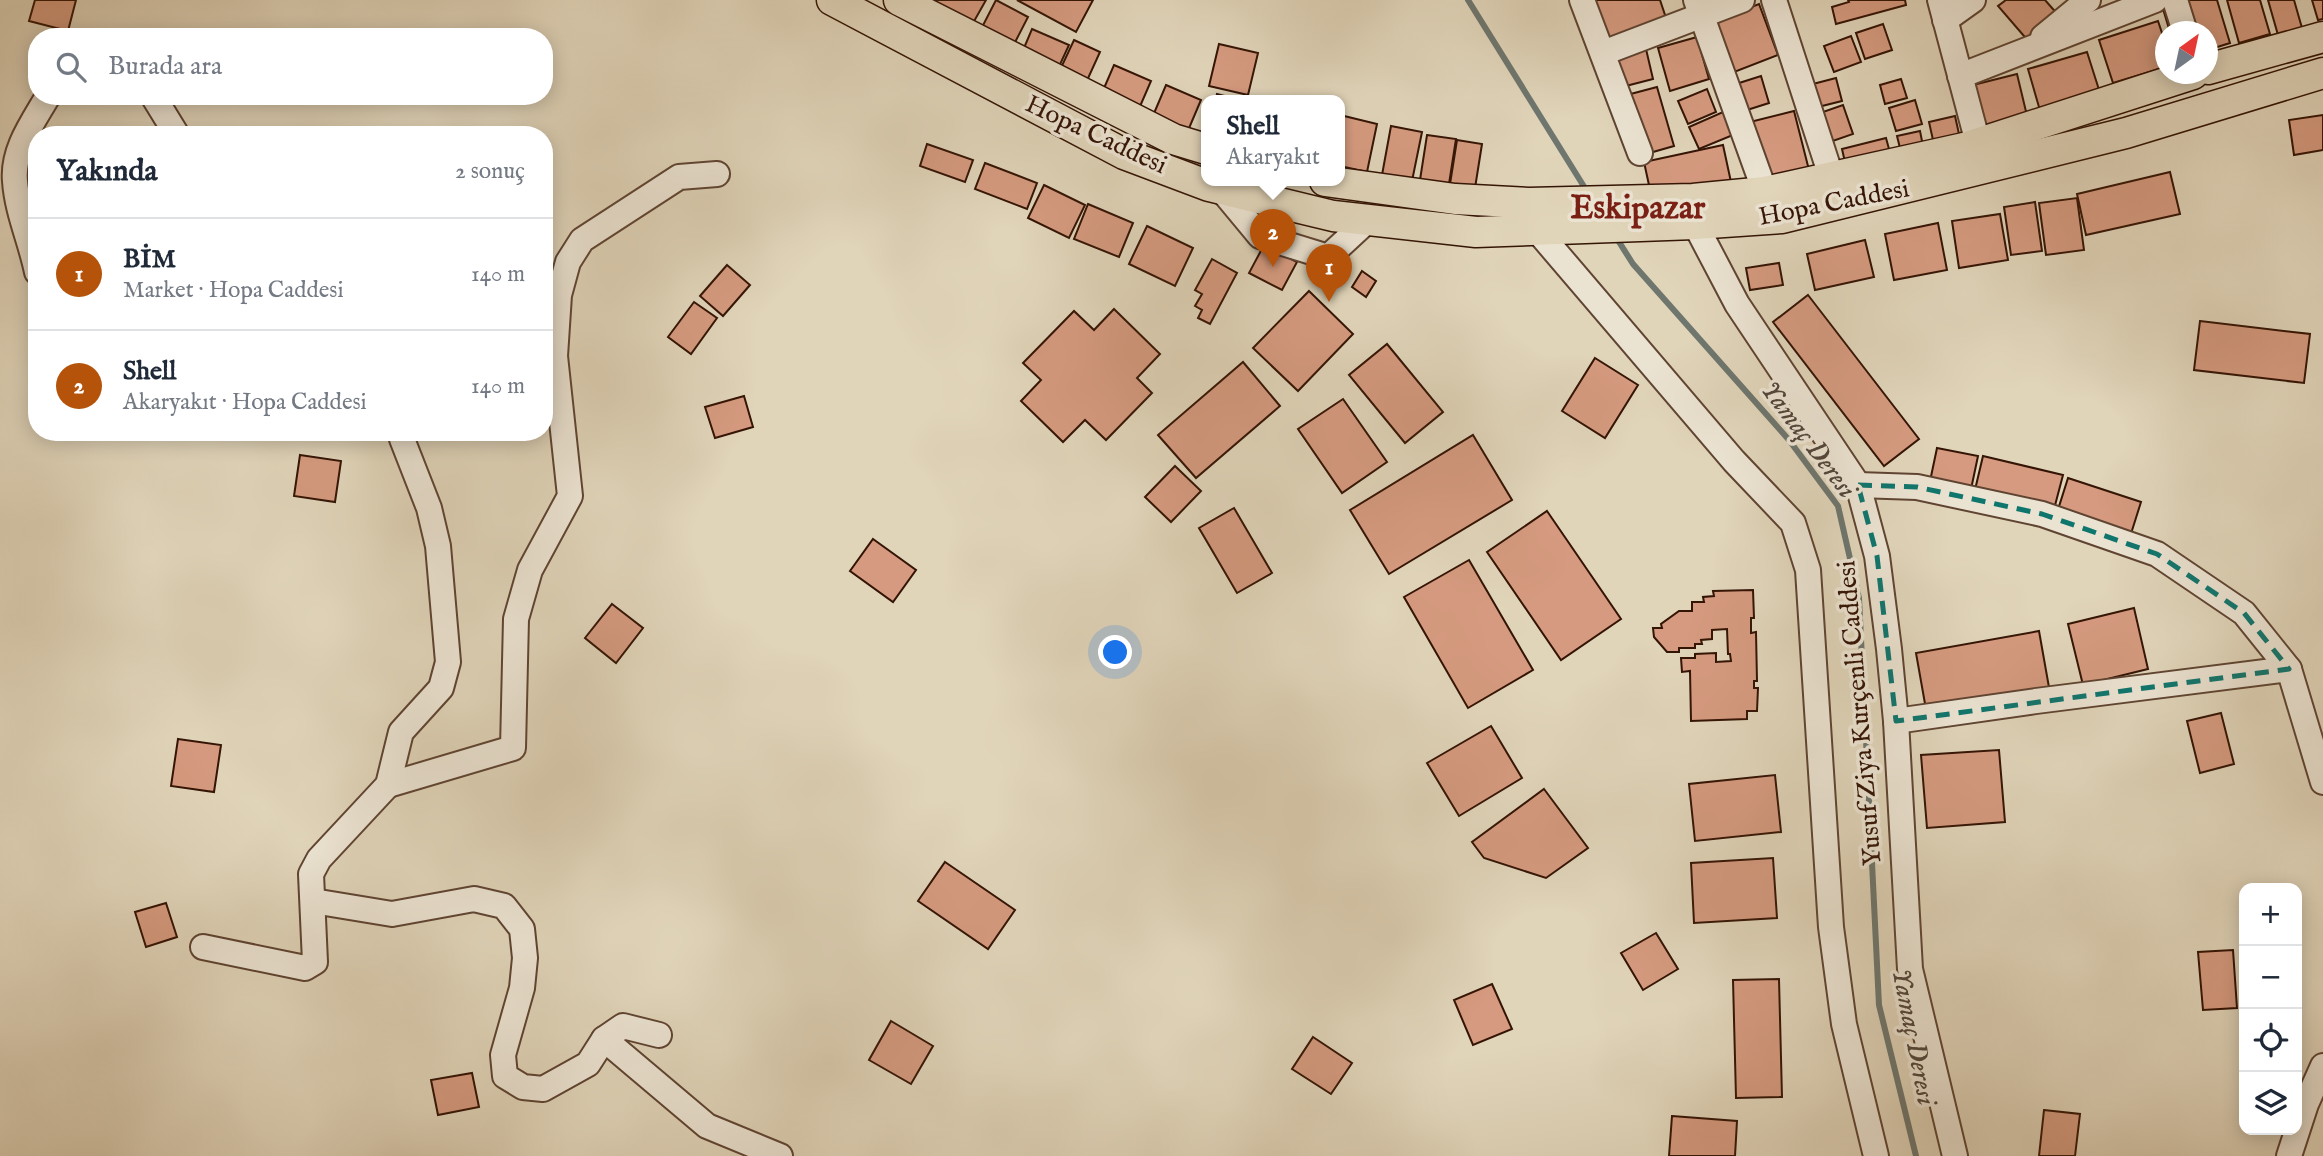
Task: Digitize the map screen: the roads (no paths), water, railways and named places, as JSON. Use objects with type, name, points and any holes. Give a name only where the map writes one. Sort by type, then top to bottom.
[{"type":"main road","name":"Hopa Caddesi","points":[[832,0],[1124,153],[1201,181]]},
{"type":"main road","name":"Hopa Caddesi","points":[[899,0],[1173,139],[1201,147]]},
{"type":"main road","points":[[2218,66],[2323,37]]},
{"type":"main road","name":"Hopa Caddesi","points":[[1694,211],[1765,192],[1832,179],[2126,133],[2323,72]]},
{"type":"main road","name":"Hopa Caddesi","points":[[1215,186],[1333,216],[1476,232],[1532,216],[1694,211],[1782,218],[1983,156],[2167,84]]},
{"type":"main road","name":"Hopa Caddesi","points":[[1345,184],[1455,199],[1532,216]]},
{"type":"street","points":[[1582,0],[1640,153]]},
{"type":"street","points":[[1603,53],[1699,7],[1742,0]]},
{"type":"street","points":[[1774,0],[1832,179]]},
{"type":"street","points":[[1973,0],[1942,10],[1983,156]]},
{"type":"street","points":[[2025,52],[2088,0]]},
{"type":"street","points":[[1960,76],[2155,0]]},
{"type":"street","points":[[2175,0],[2182,21]]},
{"type":"street","points":[[1699,7],[1765,192]]},
{"type":"street","points":[[30,126],[43,105]]},
{"type":"street","points":[[159,105],[171,126]]},
{"type":"street","points":[[28,130],[16,162],[15,182],[28,235]]},
{"type":"street","points":[[388,785],[513,748],[516,619],[530,570],[570,496],[555,355],[559,295],[568,262],[582,240],[679,177],[717,174]]},
{"type":"street","points":[[1221,188],[1260,236],[1328,257],[1368,220]]},
{"type":"street","name":"Yusuf Ziya Kurçenli Caddesi","points":[[1694,211],[1737,304],[1858,485],[1877,556],[1896,720],[1910,968],[1955,1156]]},
{"type":"street","points":[[1532,216],[1734,461],[1793,523],[1808,570],[1835,951],[1844,1024],[1876,1156]]},
{"type":"street","points":[[203,947],[305,968],[315,962],[311,874],[319,859],[388,785],[401,732],[441,688],[448,663],[438,546],[429,508],[403,441]]},
{"type":"street","points":[[1858,485],[1917,487],[2042,514],[2157,554],[2244,613],[2289,669],[2323,782]]},
{"type":"street","points":[[1896,720],[2289,669]]},
{"type":"street","points":[[313,901],[392,914],[474,899],[504,906],[522,929],[525,958],[522,988],[503,1055],[506,1076],[523,1087],[543,1089],[588,1064],[604,1039],[622,1026],[659,1035]]},
{"type":"street","points":[[604,1039],[707,1126],[780,1156]]},
{"type":"street","points":[[2289,1156],[2306,1104],[2323,1066]]},
{"type":"waterway","name":"Yamaç Deresi","points":[[1468,0],[1588,193]]},
{"type":"waterway","name":"Yamaç Deresi","points":[[1614,234],[1633,264],[1789,440],[1838,506],[1859,598],[1879,1005],[1916,1156]]},
{"type":"place","name":"Shell","points":[[1273,267]]},
{"type":"place","name":"BİM","points":[[1329,302]]},
{"type":"district","name":"Eskipazar","points":[[1638,209]]}]
